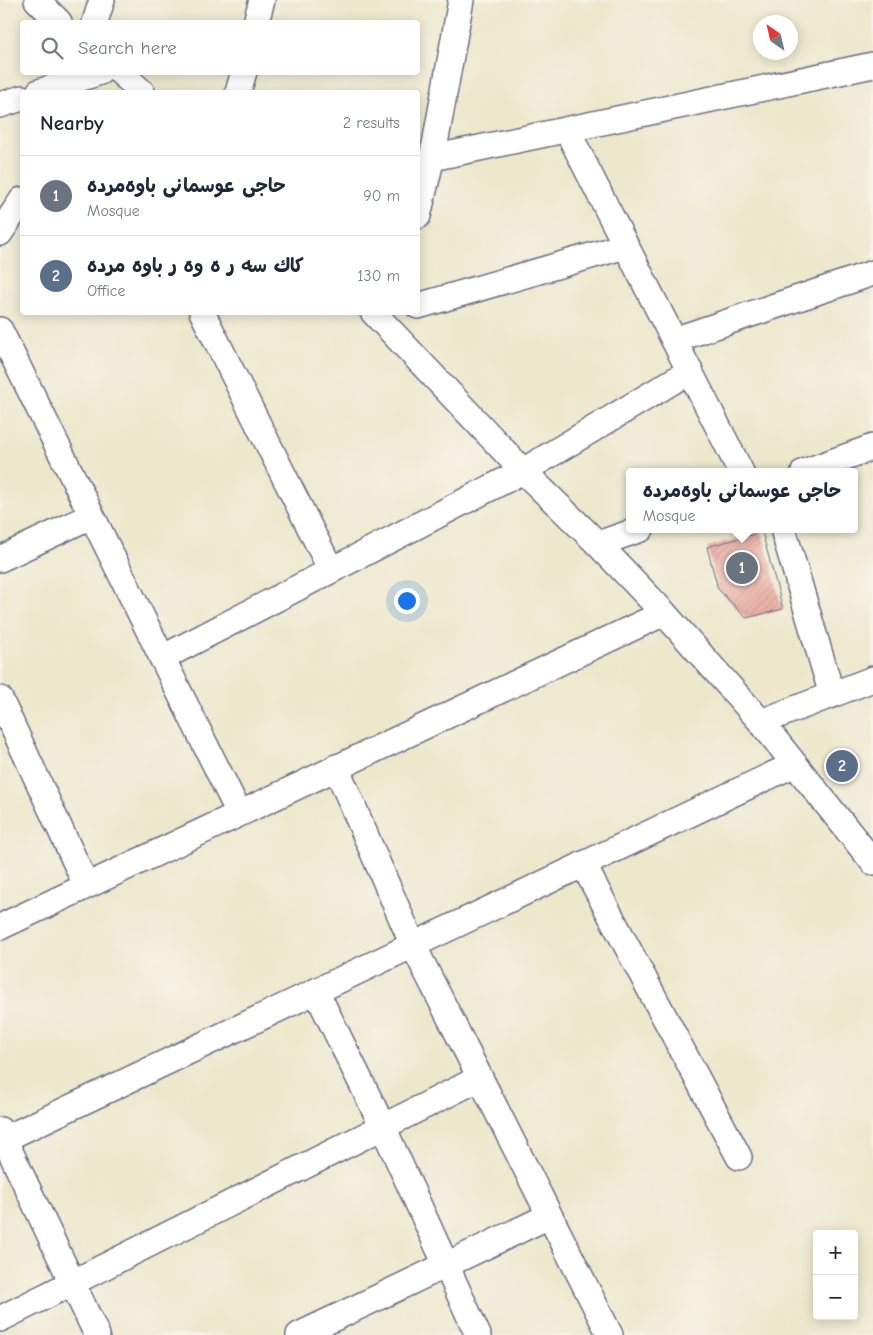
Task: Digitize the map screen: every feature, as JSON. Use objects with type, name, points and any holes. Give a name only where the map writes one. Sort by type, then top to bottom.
[{"type":"street","points":[[36,0],[57,20]]},
{"type":"street","points":[[96,20],[102,0]]},
{"type":"street","points":[[257,20],[262,0]]},
{"type":"street","points":[[420,208],[432,158],[461,0]]},
{"type":"street","points":[[432,158],[873,65]]},
{"type":"street","points":[[45,90],[91,75]]},
{"type":"street","points":[[98,90],[109,75]]},
{"type":"street","points":[[123,75],[140,90]]},
{"type":"street","points":[[239,90],[243,75]]},
{"type":"street","points":[[0,105],[20,99]]},
{"type":"street","points":[[567,130],[739,468]]},
{"type":"street","points":[[0,232],[20,203]]},
{"type":"street","points":[[420,305],[625,246]]},
{"type":"street","points":[[674,340],[873,273]]},
{"type":"street","points":[[204,315],[331,570]]},
{"type":"street","points":[[386,318],[523,471],[598,544],[761,722],[793,765],[873,862]]},
{"type":"street","points":[[0,330],[239,813]]},
{"type":"street","points":[[162,658],[523,471],[690,371]]},
{"type":"street","points":[[815,468],[873,447]]},
{"type":"street","points":[[0,558],[91,516]]},
{"type":"street","points":[[598,544],[630,533]]},
{"type":"street","points":[[784,533],[832,695]]},
{"type":"street","points":[[0,927],[336,766],[664,614]]},
{"type":"street","points":[[761,722],[873,679]]},
{"type":"street","points":[[0,699],[86,885]]},
{"type":"street","points":[[97,1335],[2,1137],[316,991],[793,765]]},
{"type":"street","points":[[336,766],[413,945],[610,1335]]},
{"type":"street","points":[[584,864],[739,1158]]},
{"type":"street","points":[[316,991],[383,1127],[478,1335]]},
{"type":"street","points":[[0,1320],[480,1078]]},
{"type":"street","points":[[299,1335],[549,1216]]},
{"type":"building","points":[[762,533],[783,609],[746,618],[718,589],[707,547]]},
{"type":"place","name":"حاجی عوسمانی باوەمردە","points":[[742,568]]},
{"type":"place","name":"كاك سه ر ه وه ر باوه مرده","points":[[842,766]]}]
